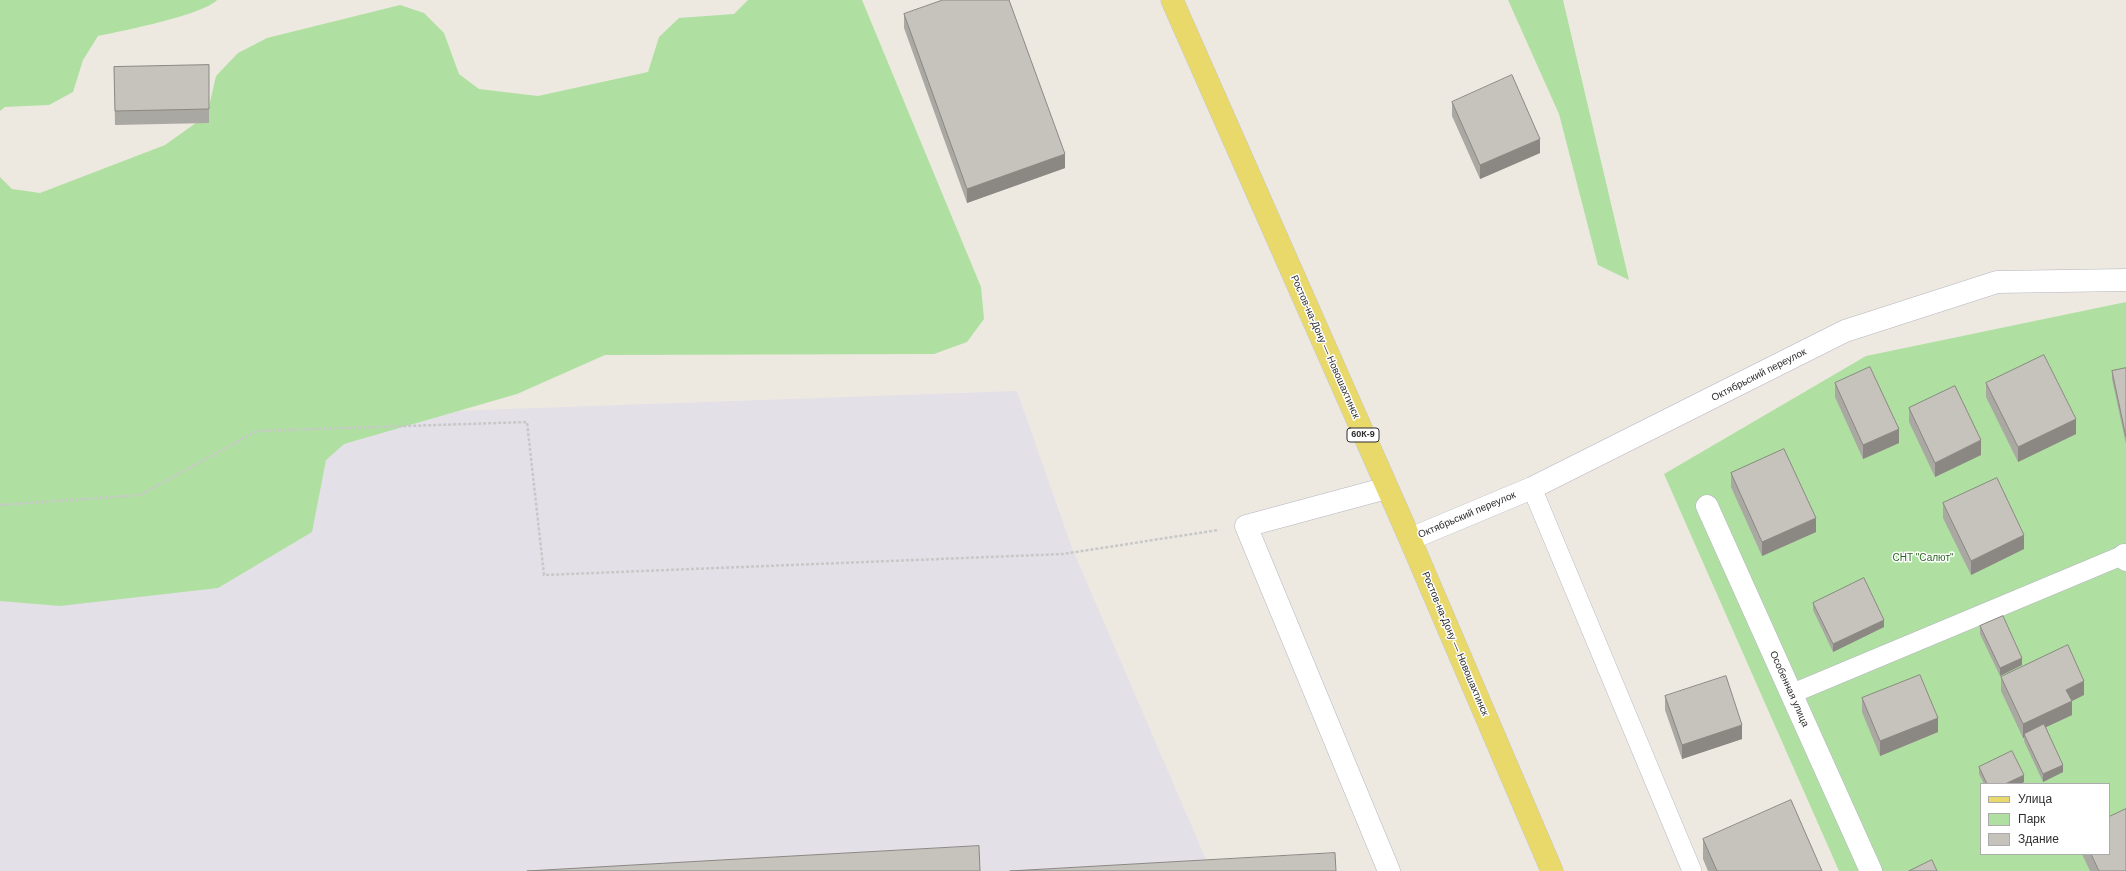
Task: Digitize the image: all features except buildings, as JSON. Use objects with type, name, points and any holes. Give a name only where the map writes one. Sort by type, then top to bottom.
[{"type":"main road","name":"Ростов-на-Дону — Новошахтинск","points":[[1172,0],[1410,539],[1552,871]]},
{"type":"street","name":"Октябрьский переулок","points":[[1410,539],[1532,488],[1845,332],[1997,282],[2126,280]]},
{"type":"street","points":[[1387,488],[1246,526],[1389,871]]},
{"type":"street","name":"Особенная улица","points":[[1707,506],[1871,871]]},
{"type":"lane","points":[[1532,488],[1692,871]]},
{"type":"lane","points":[[1791,694],[2125,556]]},
{"type":"path","points":[[0,505],[140,495],[257,431],[527,422],[544,575],[1063,554],[1246,526]]},
{"type":"shaded area","points":[[1017,391],[1072,548],[1211,871],[0,871],[0,427]]},
{"type":"green space","points":[[0,0],[217,0],[209,6],[180,17],[98,36],[83,60],[73,92],[49,105],[5,107],[0,111]]},
{"type":"green space","points":[[748,0],[862,0],[981,287],[984,319],[967,342],[934,354],[605,355],[517,394],[344,444],[326,460],[312,532],[218,588],[60,606],[0,601],[0,177],[12,189],[40,193],[165,145],[207,115],[216,76],[238,53],[267,38],[400,5],[424,13],[444,33],[459,74],[479,89],[538,96],[648,72],[659,37],[679,18],[734,14]]},
{"type":"green space","points":[[1508,0],[1563,0],[1629,280],[1598,265],[1559,114]]},
{"type":"green space","name":"СНТ \"Салют\"","points":[[2126,302],[2126,871],[1839,871],[1664,474],[1866,356]]}]
